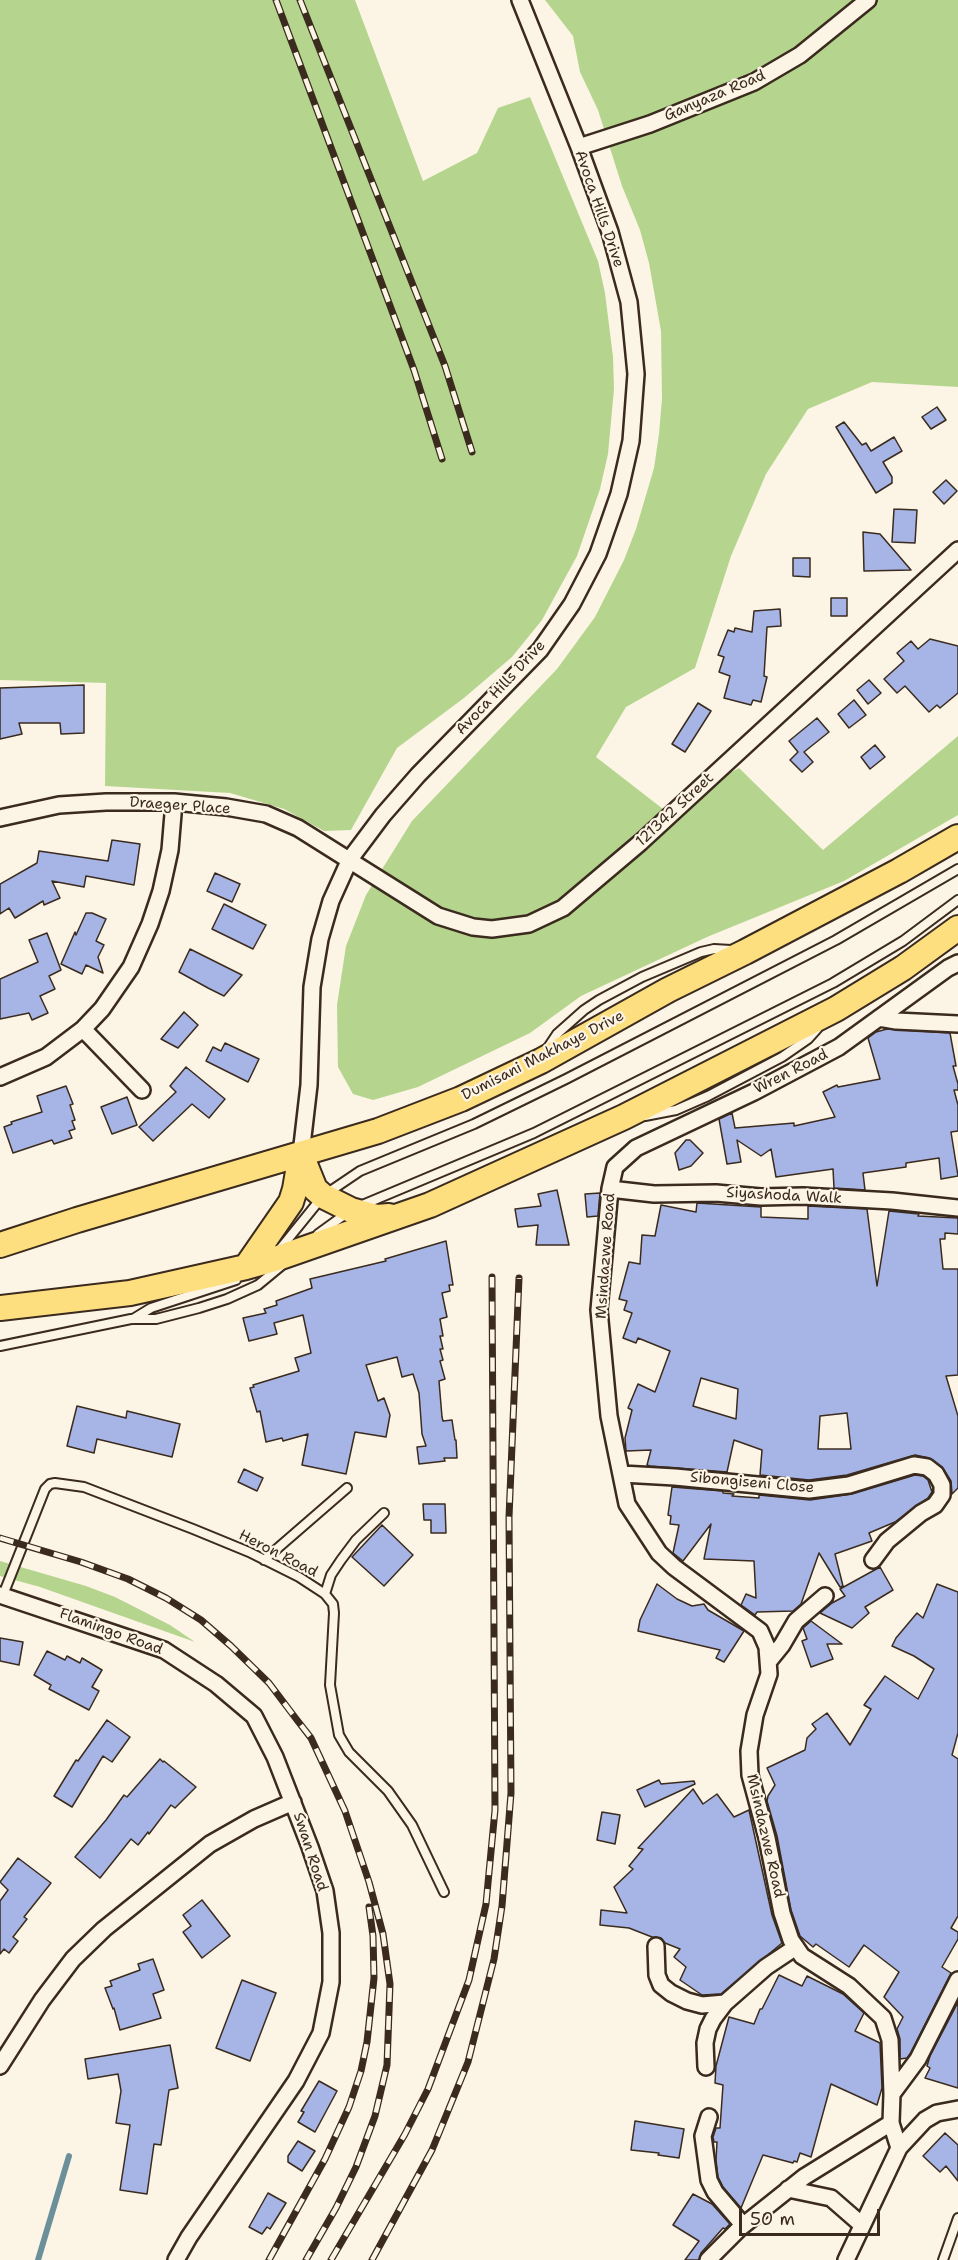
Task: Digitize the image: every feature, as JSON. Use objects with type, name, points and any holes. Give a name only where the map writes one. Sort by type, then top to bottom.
[{"type":"main road","name":"Dumisani Makhaye Drive","points":[[0,1245],[301,1154],[419,1116],[461,1099],[541,1061],[668,990],[745,952],[958,837]]},
{"type":"main road","points":[[0,1308],[130,1293],[256,1264],[458,1193],[624,1118],[836,1009],[903,968],[958,928]]},
{"type":"main road","points":[[301,1154],[315,1189],[323,1196],[351,1210],[377,1217],[397,1216]]},
{"type":"main road","points":[[256,1264],[291,1202],[301,1154]]},
{"type":"street","name":"Avoca Hills Drive","points":[[301,1154],[309,1085],[309,1034],[314,975],[320,939],[331,901],[350,859],[383,815],[418,775],[540,650],[572,604],[593,564],[619,494],[631,441],[636,374],[629,302],[610,232],[579,147],[520,0]]},
{"type":"street","name":"Ganyaza Road","points":[[579,147],[650,124],[754,82],[800,55],[868,0]]},
{"type":"street","name":"121342 Street","points":[[350,859],[422,907],[456,922],[492,928],[520,926],[546,917],[572,901],[641,842],[958,550]]},
{"type":"street","name":"Draeger Place","points":[[0,818],[59,806],[106,802],[174,802],[226,807],[266,814],[298,828],[350,859]]},
{"type":"street","points":[[0,1077],[46,1057],[83,1029],[102,1009],[131,967],[150,924],[161,891],[170,850],[174,802]]},
{"type":"street","name":"Wren Road","points":[[615,1167],[636,1148],[839,1047],[958,963]]},
{"type":"street","points":[[879,1018],[958,1024]]},
{"type":"street","points":[[83,1029],[142,1090]]},
{"type":"street","name":"Msindazwe Road","points":[[615,1167],[610,1188],[599,1310],[609,1416],[627,1504],[659,1552],[674,1567],[760,1631],[767,1647],[769,1674],[755,1715],[750,1750],[750,1775],[767,1838],[782,1913],[791,1940],[802,1956],[849,1986],[883,2018],[890,2040],[891,2123],[899,2148]]},
{"type":"street","name":"Siyashoda Walk","points":[[610,1188],[654,1194],[716,1193],[762,1197],[803,1196],[892,1201],[958,1208]]},
{"type":"street","name":"Sibongiseni Close","points":[[622,1474],[809,1490],[849,1485],[914,1465],[927,1467],[936,1473],[942,1485],[942,1495],[935,1505],[887,1541],[873,1560]]},
{"type":"street","name":"Flamingo Road","points":[[1,1595],[164,1650],[216,1684],[254,1716],[275,1757],[293,1802]]},
{"type":"street","points":[[769,1661],[782,1645],[796,1621],[825,1596]]},
{"type":"street","name":"Swan Road","points":[[0,2066],[42,2000],[73,1959],[104,1929],[210,1844],[254,1819],[293,1802],[325,1891],[331,1933],[330,1982],[321,2033],[296,2081],[189,2237],[176,2260]]},
{"type":"street","points":[[656,1946],[657,1975],[661,1985],[670,1993],[702,2005],[725,2003]]},
{"type":"street","points":[[706,2067],[705,2043],[708,2029],[725,2003],[766,1967],[796,1947]]},
{"type":"street","points":[[892,2094],[918,2059],[958,1980]]},
{"type":"street","points":[[846,2260],[899,2148],[925,2120],[938,2113],[958,2109]]},
{"type":"street","points":[[709,2117],[703,2136],[709,2180],[715,2192],[744,2225]]},
{"type":"street","points":[[708,2260],[744,2225],[788,2189],[851,2146],[891,2123]]},
{"type":"street","points":[[788,2189],[831,2198],[862,2225]]},
{"type":"lane","points":[[131,1319],[151,1308],[238,1280],[256,1264],[280,1248],[323,1196],[360,1171],[491,1116],[772,973],[890,910],[958,869]]},
{"type":"lane","points":[[0,1346],[131,1319],[156,1319],[227,1299],[258,1285],[351,1210],[534,1133],[833,983],[894,947],[958,900]]},
{"type":"lane","name":"Heron Road","points":[[1,1595],[45,1489],[55,1483],[84,1487],[193,1529],[299,1577],[325,1594],[333,1604],[334,1613],[330,1685],[334,1718],[339,1735],[350,1752],[388,1791],[412,1825],[444,1892]]},
{"type":"lane","points":[[264,1560],[346,1488]]},
{"type":"lane","points":[[325,1594],[331,1575],[341,1560],[356,1540],[384,1513]]},
{"type":"lane","points":[[943,2260],[958,2218]]},
{"type":"green space","points":[[0,0],[355,0],[423,181],[477,153],[498,108],[530,97],[598,261],[605,293],[613,357],[614,389],[608,454],[600,489],[577,556],[542,620],[512,657],[464,698],[397,748],[351,830],[324,831],[284,809],[230,793],[105,786],[106,683],[0,680]]},
{"type":"green space","points":[[545,0],[958,0],[958,387],[872,382],[808,409],[766,474],[731,556],[695,668],[626,707],[596,757],[663,809],[739,768],[823,850],[958,736],[958,815],[844,881],[707,937],[581,996],[530,1033],[418,1087],[373,1100],[353,1094],[338,1067],[337,1005],[346,946],[366,895],[412,821],[557,669],[595,617],[624,560],[654,468],[662,399],[661,331],[649,263],[640,230],[622,186],[598,110],[580,72],[573,36]]},
{"type":"green space","points":[[0,1561],[86,1586],[115,1597],[170,1625],[195,1642],[40,1587],[0,1576]]},
{"type":"building","points":[[937,407],[946,420],[931,429],[922,417]]},
{"type":"building","points":[[844,422],[862,445],[866,443],[871,451],[894,437],[902,451],[883,462],[892,477],[892,483],[876,493],[836,427]]},
{"type":"building","points":[[946,480],[957,491],[944,504],[933,492]]},
{"type":"building","points":[[894,509],[917,510],[915,543],[892,542]]},
{"type":"building","points":[[863,532],[880,534],[911,570],[864,571]]},
{"type":"building","points":[[793,558],[810,558],[810,577],[793,576]]},
{"type":"building","points":[[831,598],[847,598],[847,616],[831,616]]},
{"type":"building","points":[[780,609],[781,626],[767,627],[764,676],[767,677],[761,702],[753,700],[751,705],[724,698],[730,676],[719,672],[724,657],[718,655],[728,630],[734,632],[735,628],[752,632],[754,611]]},
{"type":"building","points":[[930,639],[958,646],[958,693],[940,708],[937,705],[929,712],[905,686],[897,693],[884,679],[904,661],[897,653],[911,641],[918,649]]},
{"type":"building","points":[[869,680],[881,693],[868,704],[857,690]]},
{"type":"building","points":[[84,685],[84,733],[61,734],[60,723],[19,723],[22,734],[0,739],[0,688]]},
{"type":"building","points":[[854,700],[866,715],[849,728],[838,714]]},
{"type":"building","points":[[698,703],[711,711],[685,752],[672,744]]},
{"type":"building","points":[[817,718],[829,732],[804,752],[813,762],[802,772],[790,760],[798,752],[789,741]]},
{"type":"building","points":[[875,745],[885,757],[870,769],[861,757]]},
{"type":"building","points":[[112,840],[140,844],[134,885],[86,876],[84,887],[52,881],[60,898],[44,905],[43,901],[15,918],[9,908],[0,914],[0,884],[37,863],[39,851],[108,861]]},
{"type":"building","points":[[215,873],[240,884],[232,902],[207,891]]},
{"type":"building","points":[[224,904],[266,925],[253,949],[212,929]]},
{"type":"building","points":[[86,913],[106,919],[96,941],[104,945],[98,957],[103,973],[86,965],[82,974],[61,964]]},
{"type":"building","points":[[47,933],[61,970],[49,976],[55,989],[40,996],[48,1013],[32,1020],[29,1013],[0,1019],[0,979],[38,962],[29,940]]},
{"type":"building","points":[[190,949],[242,975],[224,996],[208,988],[179,972]]},
{"type":"building","points":[[184,1012],[198,1025],[178,1048],[161,1039]]},
{"type":"building","points":[[887,1029],[950,1033],[956,1066],[953,1066],[958,1084],[958,1090],[954,1090],[958,1105],[958,1131],[951,1132],[958,1176],[941,1179],[939,1158],[906,1163],[906,1167],[863,1173],[865,1190],[834,1188],[833,1169],[776,1177],[771,1149],[761,1156],[737,1140],[741,1162],[727,1164],[719,1119],[732,1113],[735,1128],[794,1123],[794,1126],[835,1117],[823,1092],[837,1085],[838,1087],[880,1079],[868,1038],[876,1032]]},
{"type":"building","points":[[225,1043],[259,1059],[248,1082],[206,1061],[213,1047],[221,1051]]},
{"type":"building","points":[[186,1067],[225,1099],[209,1118],[192,1104],[153,1141],[139,1127],[176,1092],[170,1086]]},
{"type":"building","points":[[66,1086],[73,1104],[70,1105],[75,1120],[72,1121],[75,1129],[69,1131],[72,1138],[54,1144],[52,1140],[13,1153],[4,1127],[12,1124],[11,1122],[42,1112],[37,1096]]},
{"type":"building","points":[[127,1097],[137,1125],[112,1134],[101,1107]]},
{"type":"building","points":[[686,1140],[690,1140],[703,1153],[691,1166],[679,1170],[675,1153]]},
{"type":"building","points":[[557,1190],[569,1245],[536,1245],[538,1225],[518,1227],[515,1209],[541,1206],[538,1194]]},
{"type":"building","points":[[600,1193],[598,1216],[587,1217],[585,1194]]},
{"type":"building","points":[[697,1203],[761,1207],[761,1217],[808,1219],[808,1206],[867,1209],[877,1286],[889,1211],[919,1214],[918,1216],[958,1218],[958,1234],[945,1233],[945,1239],[940,1239],[943,1269],[958,1269],[958,1375],[946,1376],[958,1416],[958,1488],[952,1494],[951,1481],[942,1467],[929,1458],[915,1455],[847,1475],[809,1480],[760,1475],[762,1450],[734,1440],[727,1472],[650,1466],[647,1465],[651,1450],[626,1451],[625,1438],[632,1410],[628,1408],[638,1384],[655,1392],[670,1351],[638,1338],[636,1343],[623,1338],[632,1313],[624,1310],[627,1301],[619,1299],[629,1262],[640,1264],[642,1235],[655,1236],[661,1205],[696,1212]],"holes":[[[701,1378],[738,1389],[736,1419],[693,1406]],[[847,1413],[851,1449],[818,1449],[820,1416]]]},
{"type":"building","points":[[446,1241],[453,1285],[449,1285],[450,1291],[442,1293],[447,1317],[440,1319],[443,1349],[440,1349],[443,1360],[440,1361],[445,1379],[439,1381],[442,1417],[443,1421],[452,1420],[457,1458],[444,1458],[445,1461],[419,1464],[417,1447],[426,1446],[422,1434],[419,1393],[413,1374],[402,1377],[397,1357],[366,1365],[378,1401],[384,1398],[390,1415],[386,1437],[355,1432],[346,1474],[302,1465],[308,1434],[283,1441],[282,1438],[266,1442],[260,1411],[257,1412],[250,1388],[254,1387],[253,1385],[299,1371],[295,1358],[311,1353],[303,1315],[274,1323],[277,1334],[249,1341],[243,1318],[266,1313],[264,1309],[277,1305],[276,1301],[312,1288],[310,1279],[386,1261],[385,1259]]},
{"type":"building","points":[[77,1406],[126,1418],[127,1411],[180,1424],[172,1457],[97,1439],[94,1453],[67,1446]]},
{"type":"building","points":[[244,1469],[263,1478],[257,1491],[238,1482]]},
{"type":"building","points":[[915,1475],[923,1476],[928,1480],[932,1492],[928,1498],[895,1522],[869,1533],[872,1541],[835,1554],[843,1586],[840,1587],[819,1553],[801,1604],[793,1611],[757,1612],[755,1615],[741,1605],[746,1594],[756,1598],[754,1561],[704,1559],[711,1524],[683,1561],[673,1553],[679,1525],[670,1524],[671,1516],[668,1515],[672,1487],[723,1491],[723,1493],[734,1494],[732,1496],[759,1498],[759,1495],[810,1500],[852,1494]]},
{"type":"building","points":[[423,1504],[445,1504],[446,1533],[431,1533],[431,1520],[424,1520]]},
{"type":"building","points":[[382,1525],[413,1555],[384,1586],[352,1557]]},
{"type":"building","points":[[880,1567],[893,1590],[865,1607],[869,1613],[852,1628],[820,1613],[845,1596],[840,1589]]},
{"type":"building","points":[[657,1584],[677,1599],[692,1606],[704,1604],[708,1610],[744,1631],[724,1662],[716,1658],[720,1650],[638,1631],[640,1620]]},
{"type":"building","points":[[937,1584],[958,1592],[958,1733],[952,1755],[958,1759],[958,1916],[951,1928],[958,1932],[958,1939],[942,1967],[951,1973],[910,2054],[907,2058],[900,2059],[900,2039],[897,2029],[903,2017],[884,1997],[899,1972],[864,1945],[849,1967],[816,1944],[813,1947],[800,1936],[791,1910],[777,1836],[767,1801],[775,1785],[767,1768],[805,1750],[807,1738],[816,1729],[812,1724],[827,1713],[850,1745],[871,1709],[864,1705],[885,1676],[918,1699],[934,1669],[892,1646],[917,1613],[923,1618]]},
{"type":"building","points":[[811,1621],[842,1644],[827,1644],[833,1659],[811,1667],[802,1641],[807,1639],[803,1628]]},
{"type":"building","points":[[0,1638],[23,1642],[19,1665],[0,1661]]},
{"type":"building","points":[[47,1651],[65,1660],[67,1656],[80,1663],[82,1658],[102,1670],[92,1687],[99,1691],[89,1710],[49,1689],[51,1685],[34,1675]]},
{"type":"building","points":[[107,1720],[130,1737],[112,1762],[103,1756],[72,1807],[54,1796],[76,1760],[78,1761]]},
{"type":"building","points":[[160,1759],[196,1787],[175,1808],[171,1805],[138,1845],[131,1839],[100,1878],[75,1857],[124,1795],[127,1797]]},
{"type":"building","points":[[659,1780],[661,1784],[694,1781],[695,1784],[645,1807],[637,1790]]},
{"type":"building","points":[[693,1789],[703,1804],[717,1794],[734,1817],[749,1810],[772,1915],[782,1943],[721,1994],[702,1995],[680,1980],[686,1967],[674,1957],[680,1949],[665,1943],[661,1938],[629,1928],[600,1925],[601,1910],[627,1913],[614,1887],[633,1869],[629,1866],[643,1849],[638,1848]]},
{"type":"building","points":[[602,1812],[620,1815],[615,1844],[597,1840]]},
{"type":"building","points":[[18,1858],[51,1883],[24,1917],[27,1919],[13,1937],[18,1941],[9,1953],[4,1949],[0,1954],[0,1901],[8,1890],[0,1882]]},
{"type":"building","points":[[202,1900],[230,1936],[202,1958],[183,1932],[191,1926],[183,1915]]},
{"type":"building","points":[[153,1959],[164,1990],[153,1994],[161,2018],[120,2030],[105,1988],[112,1986],[110,1981],[140,1970],[138,1964]]},
{"type":"building","points":[[779,1975],[802,1986],[807,1976],[843,1994],[864,2013],[855,2031],[880,2043],[882,2088],[877,2105],[831,2084],[811,2157],[800,2153],[797,2162],[793,2163],[763,2155],[741,2208],[723,2187],[718,2177],[717,2142],[714,2142],[713,2137],[716,2128],[720,2128],[723,2085],[715,2083],[716,2066],[729,2017],[754,2024]]},
{"type":"building","points":[[242,1980],[276,1993],[250,2061],[216,2048]]},
{"type":"building","points":[[958,2002],[958,2088],[925,2078],[930,2068],[927,2066],[930,2056]]},
{"type":"building","points":[[170,2045],[178,2088],[169,2090],[161,2145],[154,2144],[147,2194],[120,2190],[130,2125],[116,2123],[121,2091],[118,2074],[88,2079],[85,2059]]},
{"type":"building","points":[[319,2081],[337,2091],[315,2132],[298,2122],[304,2112],[301,2111]]},
{"type":"building","points":[[635,2121],[684,2129],[679,2158],[631,2150]]},
{"type":"building","points":[[945,2133],[958,2145],[958,2181],[946,2166],[940,2172],[923,2156]]},
{"type":"building","points":[[298,2141],[315,2151],[302,2171],[288,2162],[288,2156]]},
{"type":"building","points":[[268,2193],[286,2203],[270,2229],[267,2227],[262,2234],[249,2227]]},
{"type":"building","points":[[693,2194],[712,2204],[730,2224],[725,2229],[723,2228],[701,2253],[699,2260],[685,2260],[699,2241],[673,2225]]},
{"type":"waterway","points":[[38,2260],[69,2156]]},
{"type":"railway","points":[[276,0],[414,370],[442,459]]},
{"type":"railway","points":[[300,0],[445,366],[472,452]]},
{"type":"railway","points":[[331,2260],[405,2134],[428,2089],[469,1980],[486,1904],[495,1810],[492,1277]]},
{"type":"railway","points":[[372,2260],[432,2150],[468,2062],[494,1959],[502,1906],[511,1793],[509,1517],[519,1278]]},
{"type":"railway","points":[[0,1538],[81,1562],[128,1579],[166,1598],[201,1620],[269,1683],[311,1738],[345,1811],[369,1882],[383,1934],[390,1984],[387,2065],[375,2116],[356,2167],[306,2260]]},
{"type":"railway","points":[[269,2260],[325,2159],[349,2107],[361,2071],[367,2042],[374,1978],[373,1936],[369,1907]]}]
